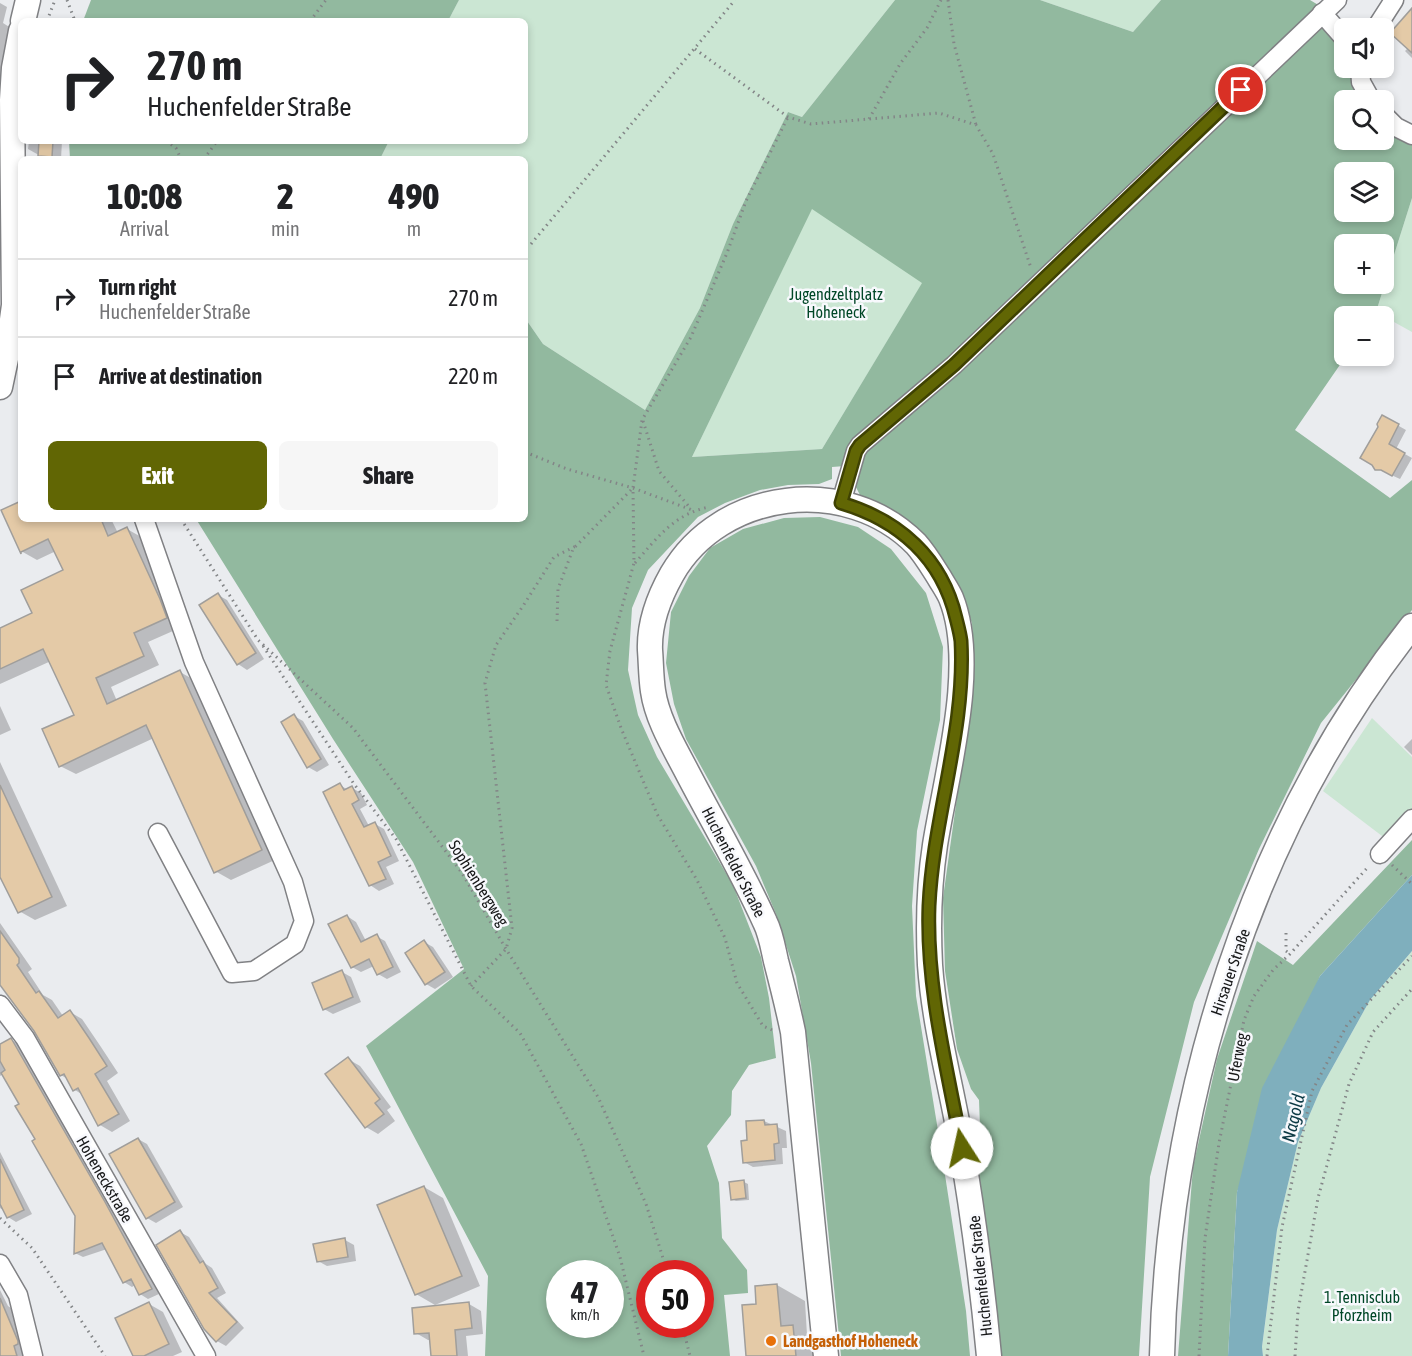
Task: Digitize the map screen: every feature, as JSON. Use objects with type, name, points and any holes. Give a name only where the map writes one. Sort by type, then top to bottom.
[{"type":"main road","points":[[24,18],[28,0]]},
{"type":"main road","points":[[0,387],[16,335],[12,100],[18,47]]},
{"type":"main road","name":"Huchenfelder Straße","points":[[826,1356],[793,1032],[783,987],[767,926],[668,734],[653,694],[650,644],[661,593],[676,567],[689,551],[717,527],[750,508],[798,499],[841,503],[878,516],[916,544],[931,563],[951,598],[961,639],[957,719],[934,849],[929,906],[930,966],[935,1009],[974,1218],[989,1356]]},
{"type":"main road","name":"Hirsauer Straße","points":[[1162,1356],[1168,1253],[1178,1180],[1206,1045],[1225,981],[1263,883],[1311,782],[1357,705],[1412,626]]},
{"type":"street","points":[[841,503],[856,451],[860,445],[954,365],[1337,0]]},
{"type":"street","points":[[1382,18],[1394,0]]},
{"type":"street","points":[[1322,13],[1334,27]]},
{"type":"street","points":[[1394,125],[1412,135]]},
{"type":"street","points":[[145,522],[194,662],[293,882],[304,921],[295,944],[254,971],[232,973],[158,832]]},
{"type":"street","points":[[1383,857],[1412,819]]},
{"type":"street","name":"Hoheneckstraße","points":[[0,1005],[25,1038],[206,1356]]},
{"type":"street","points":[[0,1264],[18,1295],[33,1356]]},
{"type":"path","points":[[48,18],[55,0]]},
{"type":"path","points":[[67,0],[74,18]]},
{"type":"path","points":[[312,18],[326,0]]},
{"type":"path","points":[[531,244],[735,0]]},
{"type":"path","points":[[869,119],[900,64],[927,28],[941,0]]},
{"type":"path","points":[[948,0],[954,44],[976,125],[993,154],[1037,286]]},
{"type":"path","points":[[695,49],[788,117],[811,124],[939,113],[976,125]]},
{"type":"path","points":[[781,1034],[763,1026],[737,983],[725,938],[697,880],[657,814],[621,728],[606,685],[610,651],[634,563],[633,489],[642,420],[691,337],[727,253],[746,201],[788,117]]},
{"type":"path","points":[[170,144],[176,148],[179,156]]},
{"type":"path","points":[[642,420],[659,471],[692,510]]},
{"type":"path","points":[[528,453],[567,469],[692,510]]},
{"type":"path","points":[[557,621],[558,589],[573,549],[633,489]]},
{"type":"path","points":[[634,563],[666,529],[692,510]]},
{"type":"path","name":"Sophienbergweg","points":[[183,522],[258,640],[353,728],[462,873],[506,950],[598,1097],[646,1204],[664,1260]]},
{"type":"path","points":[[471,986],[506,950],[512,928],[485,683],[496,645],[524,606],[554,557],[576,546]]},
{"type":"path","points":[[258,640],[354,784],[396,839],[471,986],[520,1033],[581,1144],[620,1257],[644,1356]]},
{"type":"path","points":[[1383,857],[1412,884]]},
{"type":"path","name":"Uferweg","points":[[1198,1356],[1205,1238],[1219,1143],[1244,1020],[1254,996],[1273,970],[1383,857]]},
{"type":"path","points":[[1286,933],[1286,951],[1290,954]]},
{"type":"path","points":[[1267,1356],[1282,1227],[1312,1091],[1347,1025],[1412,956]]},
{"type":"path","points":[[1295,1356],[1298,1311],[1318,1198],[1349,1084],[1373,1032],[1412,989]]},
{"type":"path","points":[[0,1218],[32,1248],[105,1356]]},
{"type":"path","points":[[686,1338],[690,1356]]},
{"type":"green space","points":[[91,0],[459,0],[450,18],[84,18]]},
{"type":"green space","points":[[459,0],[895,0],[802,117],[788,112],[733,224],[700,308],[645,410],[543,344],[528,322],[528,156],[382,156],[388,144],[528,144],[528,18],[450,18]]},
{"type":"green space","points":[[895,0],[1040,0],[1133,32],[1161,0],[1310,0],[1320,6],[1334,29],[1334,78],[1358,78],[1361,90],[1334,90],[1334,150],[1394,150],[1394,130],[1412,142],[1412,198],[1394,255],[1394,234],[1334,234],[1334,294],[1382,294],[1378,306],[1334,306],[1334,366],[1339,366],[1295,430],[1390,498],[1412,480],[1412,610],[1321,723],[1259,849],[1194,1002],[1150,1177],[1139,1356],[999,1356],[976,1165],[980,1127],[979,1100],[971,1089],[957,1049],[945,971],[943,898],[974,675],[972,623],[958,587],[940,556],[911,527],[860,495],[845,466],[832,467],[832,479],[819,484],[788,485],[760,490],[725,503],[698,517],[648,570],[632,608],[628,670],[638,715],[657,757],[733,885],[761,957],[769,998],[776,1058],[749,1065],[732,1091],[731,1115],[707,1146],[719,1183],[722,1238],[747,1270],[748,1293],[724,1295],[730,1356],[485,1356],[488,1276],[366,1046],[464,969],[413,862],[333,739],[198,522],[528,522],[528,322],[543,344],[645,410],[700,308],[733,224],[788,112],[802,117]],"holes":[[[812,209],[922,283],[822,449],[692,457]]]},
{"type":"green space","points":[[1040,0],[1161,0],[1133,32]]},
{"type":"green space","points":[[69,144],[388,144],[382,156],[70,156]]},
{"type":"green space","points":[[1412,198],[1412,332],[1394,322],[1394,306],[1378,306],[1382,294],[1394,294],[1394,255]]},
{"type":"green space","name":"Jugendzeltplatz Hoheneck","points":[[812,208],[923,282],[822,449],[692,457]]},
{"type":"green space","points":[[820,517],[858,527],[891,549],[926,593],[943,647],[940,720],[917,831],[912,906],[916,996],[966,1311],[970,1356],[841,1356],[811,1063],[796,976],[776,914],[756,866],[686,739],[674,704],[666,663],[671,612],[689,576],[710,548],[743,529],[784,518]]},
{"type":"green space","points":[[1372,718],[1412,757],[1412,809],[1386,839],[1323,791]]},
{"type":"green space","points":[[1412,840],[1412,875],[1320,976],[1237,1192],[1228,1356],[1178,1356],[1193,1167],[1217,1059],[1257,941],[1293,965]]},
{"type":"green space","name":"1. Tennisclub Pforzheim","points":[[1412,951],[1412,1356],[1263,1356],[1262,1348],[1277,1230],[1298,1142],[1321,1088],[1370,1000]]},
{"type":"water","name":"Nagold","points":[[1412,875],[1412,951],[1370,1000],[1321,1088],[1298,1142],[1277,1230],[1262,1347],[1263,1356],[1228,1356],[1237,1192],[1262,1088],[1320,976]]},
{"type":"building","points":[[1412,8],[1412,53],[1394,37],[1394,28]]},
{"type":"building","points":[[39,144],[53,144],[52,156],[38,156]]},
{"type":"building","points":[[1382,415],[1399,424],[1389,444],[1405,453],[1392,476],[1381,470],[1375,470],[1372,465],[1360,458],[1378,427],[1377,424]]},
{"type":"building","points":[[18,502],[18,522],[102,522],[108,536],[127,527],[167,618],[134,633],[144,656],[96,678],[107,704],[180,670],[262,850],[214,873],[146,725],[59,767],[42,729],[74,715],[43,649],[0,669],[0,628],[32,613],[21,590],[63,570],[48,539],[21,554],[1,510]]},
{"type":"building","points":[[218,593],[256,653],[237,665],[199,605]]},
{"type":"building","points":[[294,714],[321,759],[307,768],[281,722]]},
{"type":"building","points":[[340,783],[344,790],[352,786],[359,800],[352,804],[364,827],[375,822],[391,856],[378,862],[386,879],[369,886],[323,792]]},
{"type":"building","points":[[0,785],[52,897],[18,913],[0,877]]},
{"type":"building","points":[[347,915],[361,942],[377,934],[393,967],[377,975],[369,959],[351,968],[328,924]]},
{"type":"building","points":[[0,931],[19,958],[17,965],[36,993],[39,991],[58,1018],[70,1010],[89,1038],[107,1066],[95,1074],[119,1114],[98,1126],[78,1088],[73,1091],[64,1074],[60,1076],[34,1031],[0,985]]},
{"type":"building","points":[[424,940],[445,972],[425,985],[405,953]]},
{"type":"building","points":[[342,970],[353,997],[323,1010],[312,983]]},
{"type":"building","points":[[11,1038],[152,1289],[139,1295],[131,1279],[123,1283],[102,1243],[74,1254],[75,1216],[32,1141],[35,1139],[15,1106],[19,1104],[1,1073],[5,1070],[0,1061],[0,1044]]},
{"type":"building","points":[[348,1057],[380,1099],[375,1103],[384,1114],[365,1128],[325,1074]]},
{"type":"building","points":[[764,1120],[765,1125],[777,1124],[779,1143],[774,1144],[775,1160],[743,1163],[741,1141],[747,1140],[746,1121]]},
{"type":"building","points":[[138,1138],[175,1202],[146,1219],[109,1154]]},
{"type":"building","points":[[0,1159],[24,1210],[7,1218],[0,1204]]},
{"type":"building","points":[[744,1180],[746,1198],[731,1200],[729,1182]]},
{"type":"building","points":[[424,1186],[462,1276],[415,1295],[377,1205]]},
{"type":"building","points":[[180,1230],[200,1263],[203,1261],[218,1288],[209,1293],[237,1322],[216,1342],[204,1329],[156,1245]]},
{"type":"building","points":[[345,1238],[348,1257],[317,1262],[313,1244]]},
{"type":"building","points":[[777,1284],[781,1326],[793,1325],[796,1356],[746,1356],[742,1305],[756,1304],[755,1286]]},
{"type":"building","points":[[0,1298],[18,1341],[18,1344],[14,1346],[17,1356],[0,1356]]},
{"type":"building","points":[[149,1302],[169,1344],[144,1356],[133,1356],[115,1318]]},
{"type":"building","points":[[469,1302],[472,1328],[455,1330],[457,1356],[431,1356],[429,1333],[414,1334],[412,1308]]},
{"type":"place","name":"Landgasthof Hoheneck","points":[[771,1341]]},
{"type":"route","points":[[962,1148],[935,1009],[930,966],[929,906],[934,849],[957,719],[961,639],[951,598],[931,563],[916,544],[878,516],[841,503],[856,451],[860,445],[954,365],[1241,90]]}]
